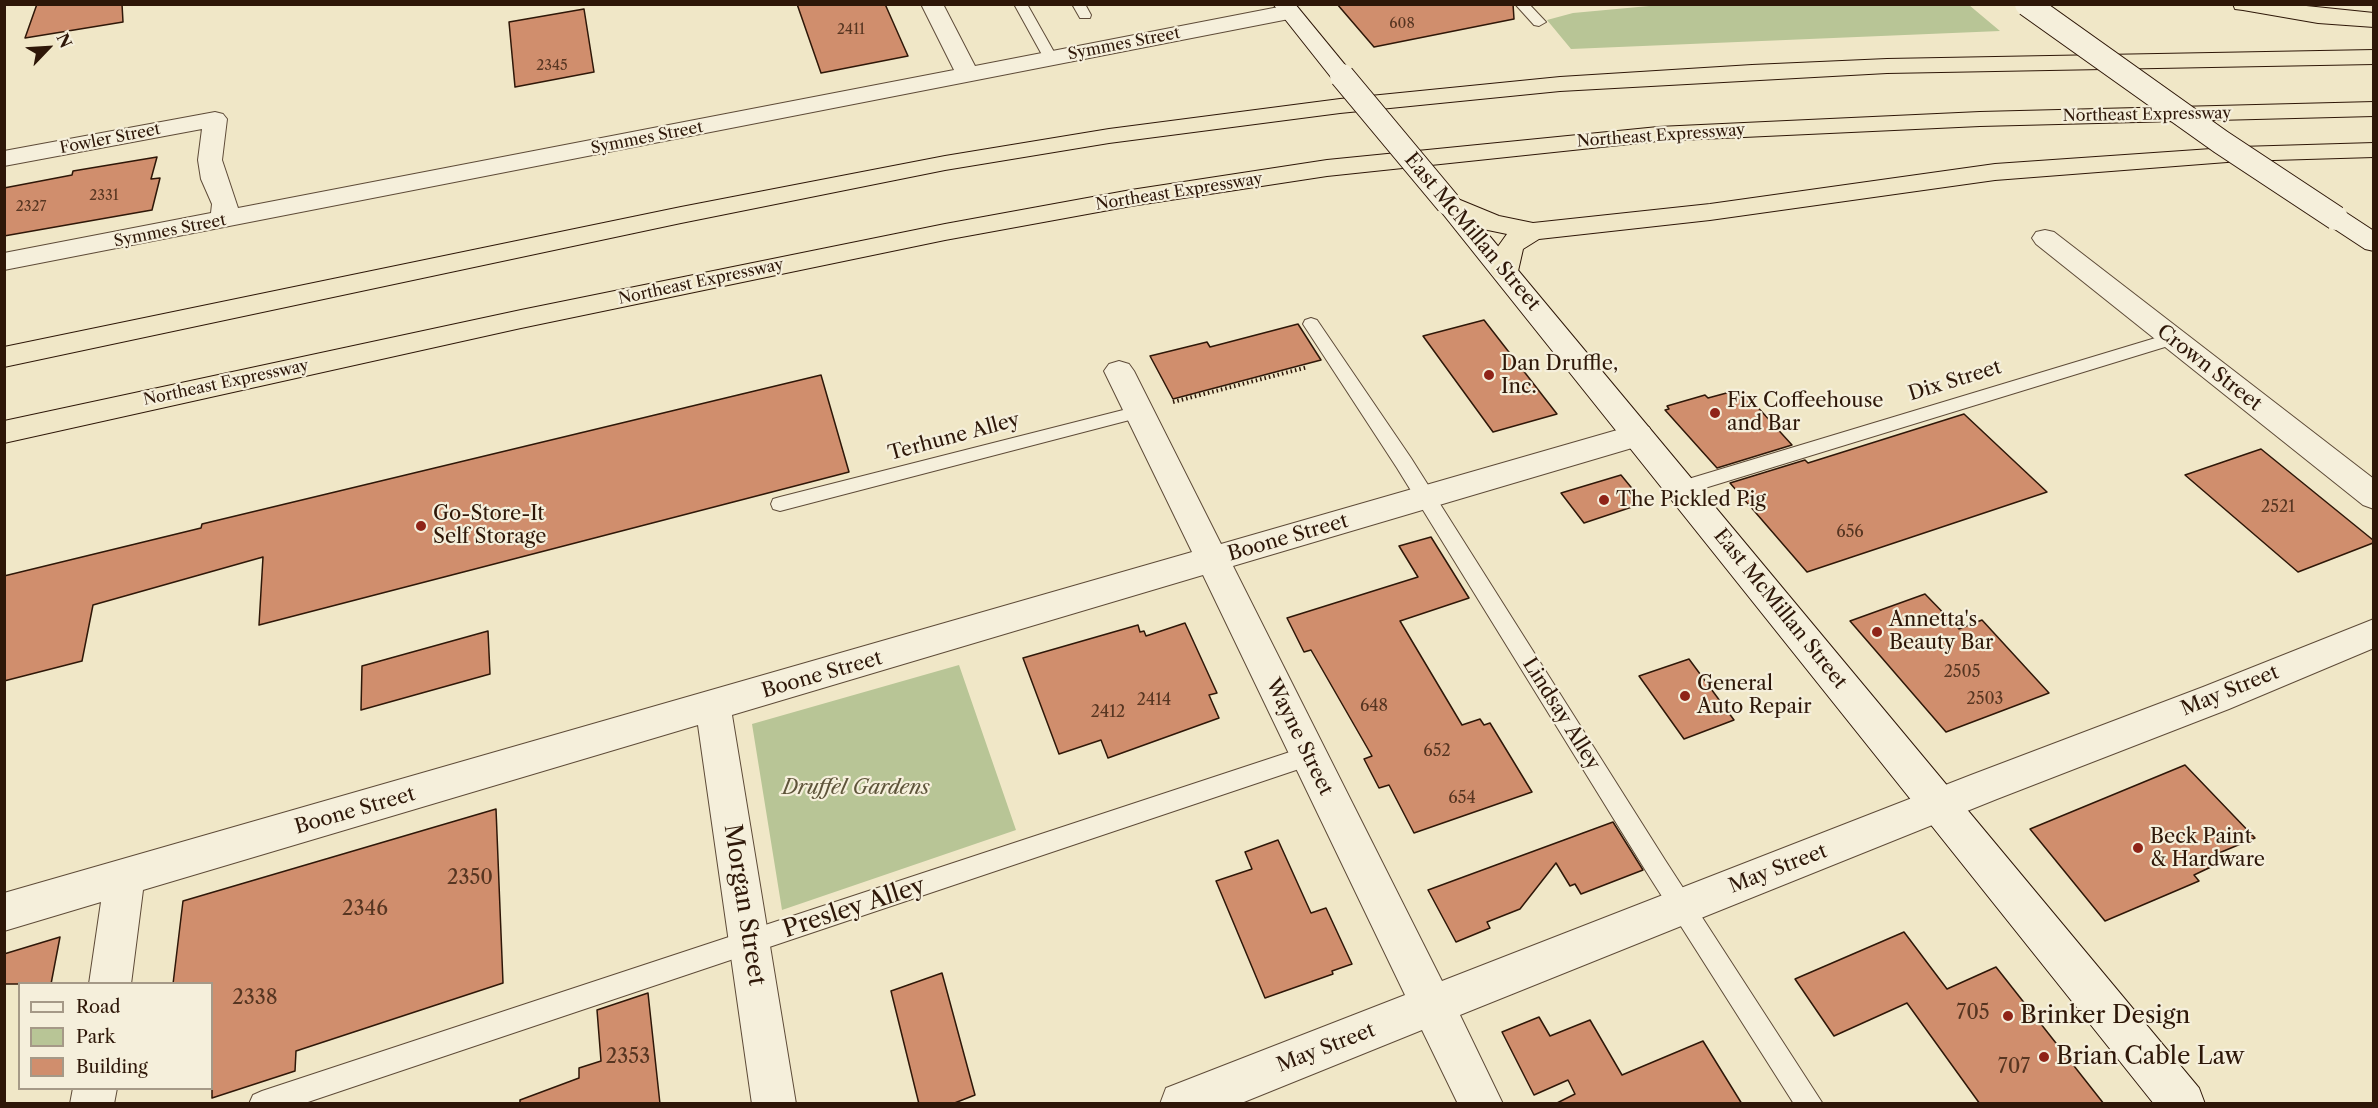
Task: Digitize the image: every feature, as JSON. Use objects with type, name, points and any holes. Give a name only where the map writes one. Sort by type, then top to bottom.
[{"type":"highway","points":[[2243,4],[2318,16],[2373,20]]},
{"type":"highway","points":[[4,357],[681,215],[922,168],[1109,136],[1340,106],[1560,84],[1752,72],[1887,66],[2373,57]]},
{"type":"highway","name":"Northeast Expressway","points":[[4,432],[520,319],[945,232],[1131,198],[1327,168],[1669,133],[1980,119],[2373,109]]},
{"type":"highway","points":[[1448,203],[1492,223],[1533,231],[1788,201],[1995,172],[2240,154],[2373,150]]},
{"type":"highway","points":[[1504,271],[1510,249],[1517,239],[1533,231]]},
{"type":"street","points":[[932,4],[968,75]]},
{"type":"street","points":[[2027,4],[2211,136],[2373,243]]},
{"type":"street","name":"Symmes Street","points":[[4,262],[1051,59],[1286,8]]},
{"type":"street","name":"East McMillan Street","points":[[1286,8],[1682,488],[2183,1104]]},
{"type":"street","name":"Fowler Street","points":[[4,159],[215,119],[210,160],[214,179],[225,204],[224,220]]},
{"type":"street","name":"Crown Street","points":[[2045,238],[2373,497]]},
{"type":"street","name":"Wayne Street","points":[[1119,371],[1154,407],[1213,560],[1481,1104]]},
{"type":"street","name":"Boone Street","points":[[4,912],[713,707],[1638,435]]},
{"type":"street","name":"May Street","points":[[1182,1104],[2216,698],[2373,633]]},
{"type":"street","name":"Morgan Street","points":[[713,707],[774,1104]]},
{"type":"street","points":[[110,982],[126,877]]},
{"type":"lane","points":[[1020,4],[1051,59]]},
{"type":"lane","points":[[1521,4],[1539,22]]},
{"type":"lane","name":"Lindsay Alley","points":[[1311,324],[1425,498],[1682,907],[1810,1104]]},
{"type":"lane","name":"Dix Street","points":[[1682,488],[2172,339]]},
{"type":"lane","name":"Terhune Alley","points":[[780,504],[1154,407]]},
{"type":"lane","name":"Presley Alley","points":[[262,1104],[1308,756]]},
{"type":"path","points":[[1154,407],[1309,366]]},
{"type":"green space","points":[[1660,5],[1969,5],[2000,31],[1571,49],[1547,20],[1573,13]]},
{"type":"green space","name":"Druffel Gardens","points":[[959,665],[1016,830],[782,910],[752,724]]},
{"type":"building","points":[[37,4],[122,4],[123,22],[25,38]]},
{"type":"building","points":[[797,4],[885,4],[908,56],[821,73]]},
{"type":"building","points":[[1337,4],[1513,4],[1514,19],[1374,47]]},
{"type":"building","points":[[584,9],[594,72],[515,87],[509,22]]},
{"type":"building","points":[[157,157],[151,179],[160,178],[152,210],[4,236],[4,188],[72,175],[73,171]]},
{"type":"building","name":"Dan Druffle, Inc.","points":[[1484,320],[1557,414],[1493,432],[1423,336]]},
{"type":"building","points":[[1298,324],[1321,360],[1173,399],[1150,356],[1207,342],[1210,347]]},
{"type":"building","name":"Go-Store-It Self Storage","points":[[821,375],[849,472],[259,625],[263,557],[93,605],[82,661],[4,681],[4,576],[201,528],[202,524]]},
{"type":"building","points":[[1734,391],[1735,393],[1743,391],[1792,445],[1717,468],[1665,410],[1669,409],[1667,406],[1705,395],[1708,398]]},
{"type":"building","points":[[1964,414],[2047,492],[1807,572],[1730,483],[1805,460],[1808,463]]},
{"type":"building","points":[[2261,449],[2373,540],[2373,543],[2298,572],[2185,475]]},
{"type":"building","name":"The Pickled Pig","points":[[1621,475],[1644,503],[1584,523],[1561,493]]},
{"type":"building","points":[[1431,537],[1469,598],[1400,621],[1462,725],[1480,719],[1484,725],[1490,723],[1532,792],[1414,833],[1389,785],[1379,788],[1364,759],[1372,756],[1311,650],[1304,652],[1287,618],[1418,577],[1399,546]]},
{"type":"building","points":[[1925,594],[1959,629],[1982,620],[2049,693],[1946,732],[1850,621]]},
{"type":"building","points":[[1185,623],[1217,693],[1209,695],[1219,718],[1108,758],[1101,740],[1059,754],[1023,658],[1138,625],[1140,632],[1144,631],[1146,636]]},
{"type":"building","points":[[488,631],[490,674],[361,710],[362,666]]},
{"type":"building","name":"General Auto Repair","points":[[1689,659],[1734,720],[1684,739],[1639,676]]},
{"type":"building","name":"Beck Paint & Hardware","points":[[2185,765],[2255,838],[2207,858],[2213,866],[2194,875],[2199,881],[2105,921],[2030,829]]},
{"type":"building","points":[[496,809],[503,983],[296,1051],[295,1071],[212,1098],[213,982],[173,982],[183,901]]},
{"type":"building","points":[[1613,822],[1643,870],[1581,894],[1575,884],[1570,886],[1556,863],[1520,909],[1487,922],[1490,928],[1456,942],[1428,890]]},
{"type":"building","points":[[1278,840],[1311,913],[1326,908],[1352,964],[1332,971],[1333,974],[1265,998],[1216,881],[1252,869],[1245,852]]},
{"type":"building","points":[[1904,932],[1947,989],[1996,967],[2104,1104],[1980,1104],[1907,1003],[1834,1036],[1795,979]]},
{"type":"building","points":[[60,937],[51,982],[4,984],[4,954]]},
{"type":"building","points":[[942,973],[975,1095],[952,1104],[919,1104],[891,991]]},
{"type":"building","points":[[648,993],[660,1104],[520,1104],[520,1100],[579,1078],[579,1068],[601,1061],[597,1010]]},
{"type":"building","points":[[1539,1017],[1550,1036],[1590,1020],[1622,1075],[1703,1041],[1742,1104],[1555,1104],[1575,1094],[1568,1080],[1534,1095],[1502,1032]]},
{"type":"place","name":"Dan Druffle, Inc.","points":[[1489,375]]},
{"type":"place","name":"Fix Coffeehouse and Bar","points":[[1715,413]]},
{"type":"place","name":"The Pickled Pig","points":[[1604,500]]},
{"type":"place","name":"Go-Store-It Self Storage","points":[[421,526]]},
{"type":"place","name":"Annetta's Beauty Bar","points":[[1877,632]]},
{"type":"place","name":"General Auto Repair","points":[[1685,696]]},
{"type":"place","name":"Beck Paint & Hardware","points":[[2138,848]]},
{"type":"place","name":"Brinker Design","points":[[2008,1016]]},
{"type":"place","name":"Brian Cable Law","points":[[2044,1057]]}]
